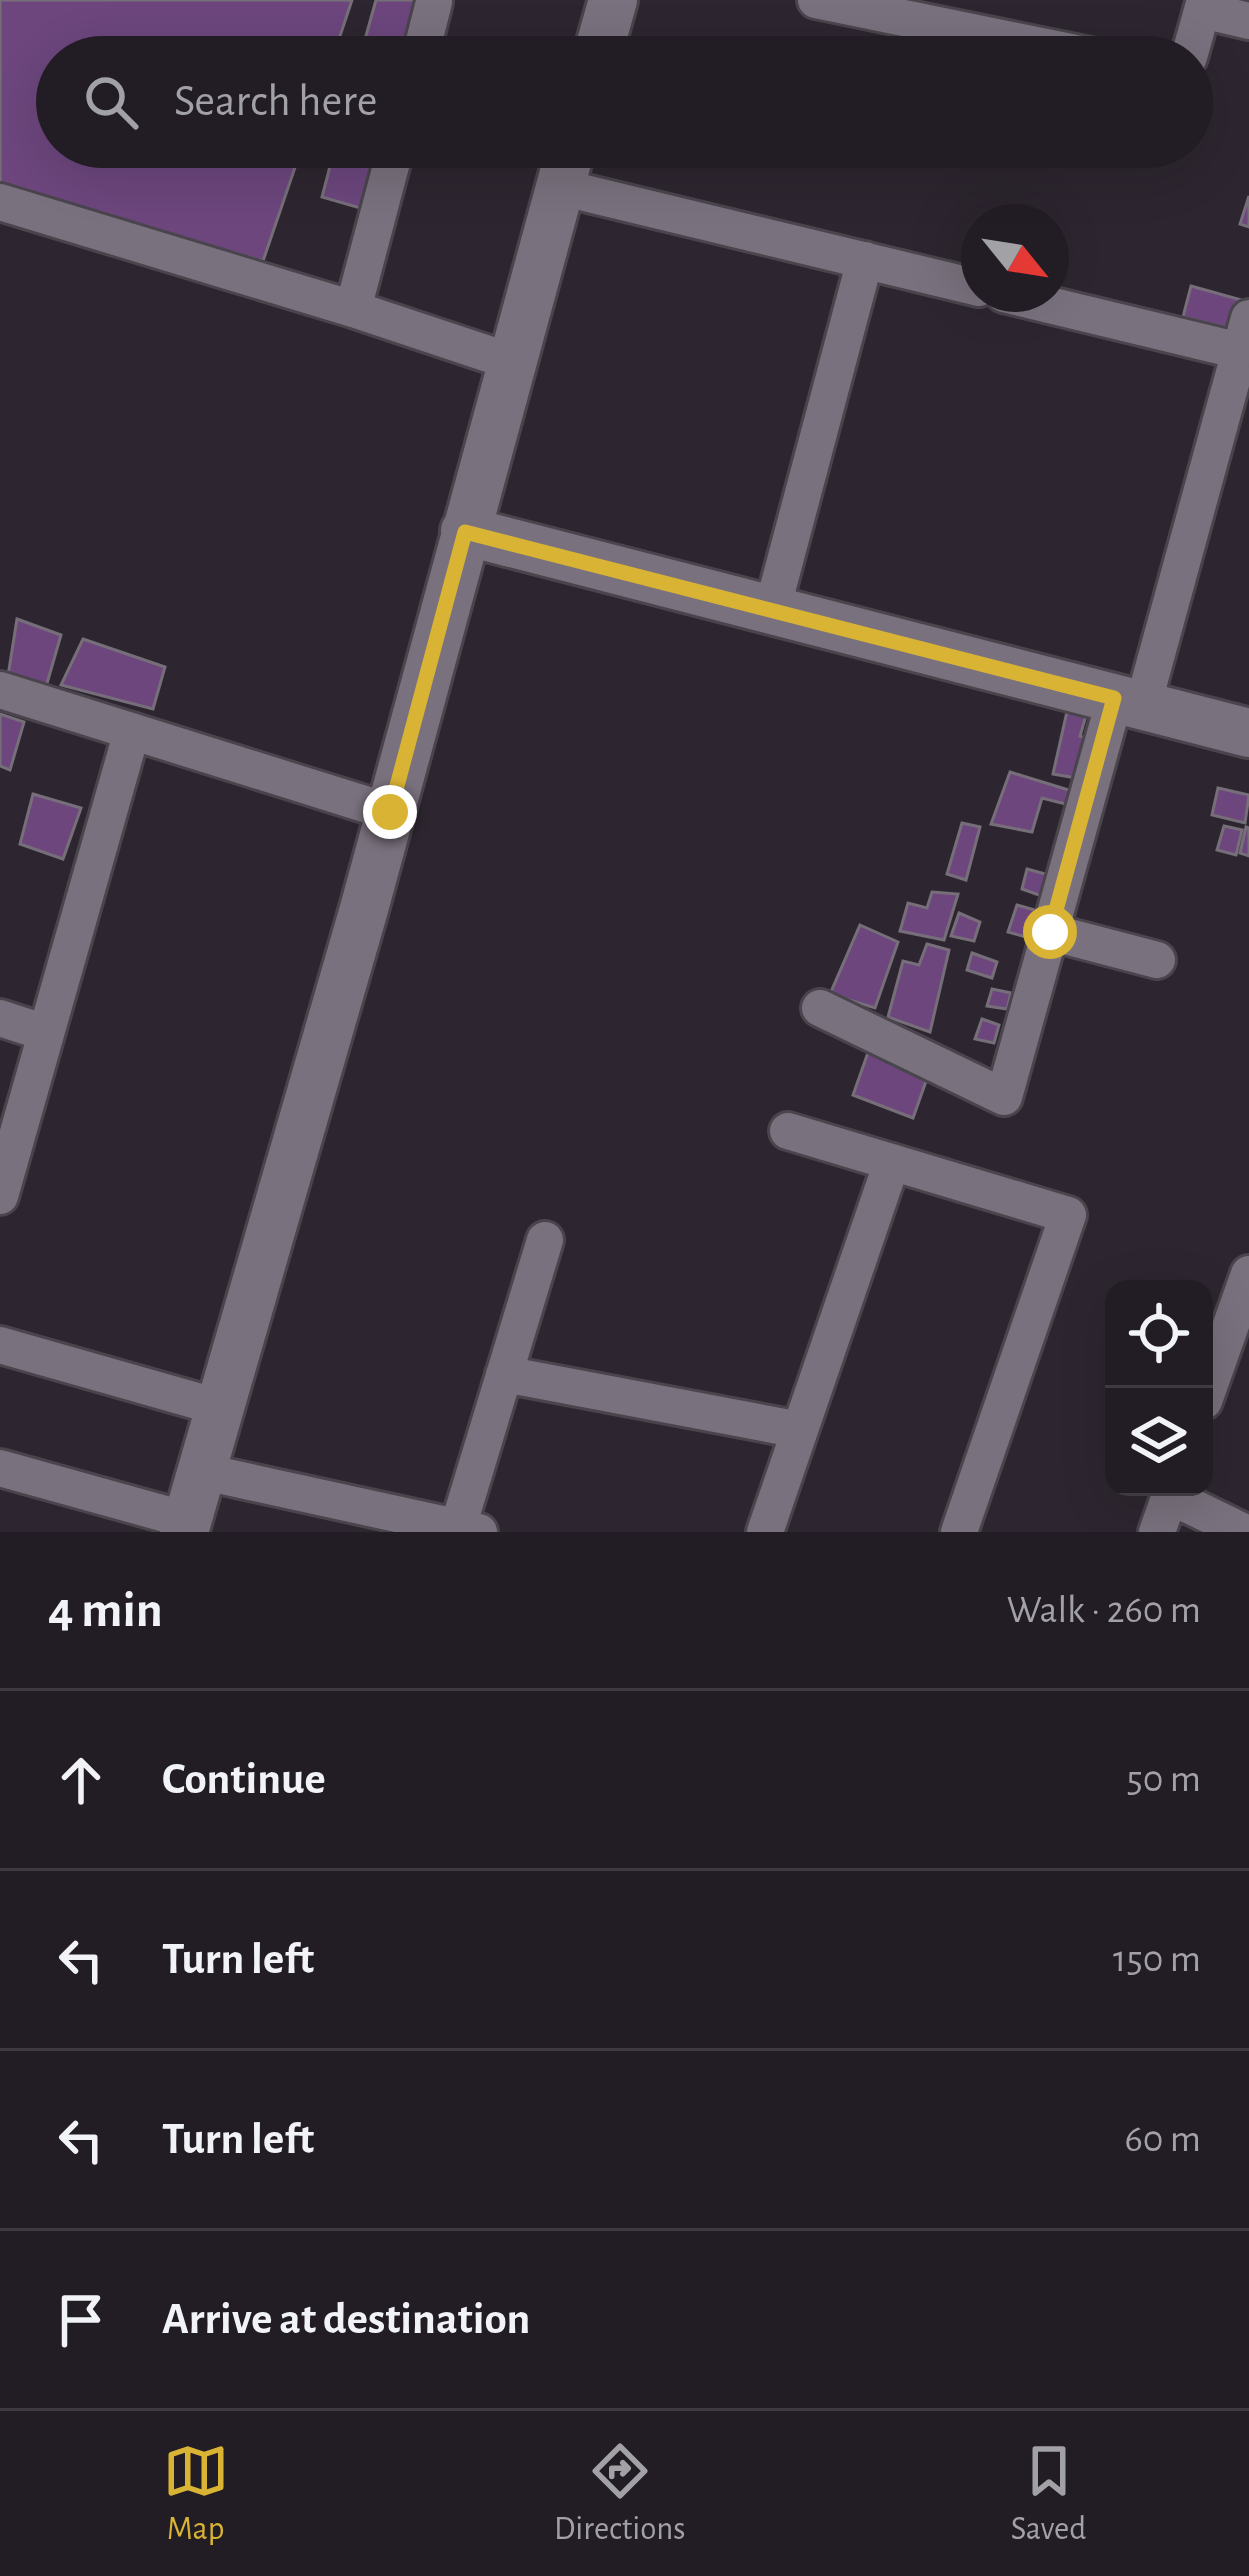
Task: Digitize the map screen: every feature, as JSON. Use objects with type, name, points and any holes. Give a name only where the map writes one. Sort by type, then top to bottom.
[{"type":"street","points":[[603,36],[613,0]]},
{"type":"street","points":[[816,0],[992,36]]},
{"type":"street","points":[[425,36],[434,2]]},
{"type":"street","points":[[1196,36],[1204,5],[1249,22]]},
{"type":"street","points":[[353,309],[390,168]]},
{"type":"street","points":[[0,1468],[186,1526],[390,812],[566,168]]},
{"type":"street","points":[[569,168],[865,260],[961,284]]},
{"type":"street","points":[[0,202],[512,362]]},
{"type":"street","points":[[772,610],[865,260]]},
{"type":"street","points":[[820,1008],[1004,1097],[1050,932],[1129,702],[1244,335],[1069,305]]},
{"type":"street","points":[[465,532],[1249,733]]},
{"type":"street","points":[[0,690],[390,812]]},
{"type":"street","points":[[0,1196],[132,731]]},
{"type":"street","points":[[1050,932],[1157,960]]},
{"type":"street","points":[[0,1018],[46,1033]]},
{"type":"street","points":[[788,1131],[1068,1215],[959,1532]]},
{"type":"street","points":[[765,1532],[892,1162]]},
{"type":"street","points":[[200,1471],[468,1530],[504,1374],[545,1240]]},
{"type":"street","points":[[1209,1388],[1248,1277]]},
{"type":"street","points":[[0,1345],[218,1407]]},
{"type":"street","points":[[504,1374],[800,1430]]},
{"type":"street","points":[[1157,1532],[1170,1496]]},
{"type":"street","points":[[1181,1496],[1244,1532]]},
{"type":"building","points":[[0,0],[352,0],[340,36],[36,36],[36,168],[295,168],[263,261],[0,187]]},
{"type":"building","points":[[376,0],[417,0],[408,36],[366,36]]},
{"type":"building","points":[[330,168],[371,168],[360,208],[322,197]]},
{"type":"building","points":[[1249,196],[1249,227],[1240,224]]},
{"type":"building","points":[[1191,286],[1245,301],[1237,330],[1183,317]]},
{"type":"building","points":[[17,619],[61,635],[46,687],[8,676]]},
{"type":"building","points":[[83,639],[165,667],[153,709],[61,685]]},
{"type":"building","points":[[1068,707],[1087,712],[1080,736],[1088,739],[1076,778],[1053,774]]},
{"type":"building","points":[[0,714],[24,722],[10,770],[0,766]]},
{"type":"building","points":[[1010,772],[1072,791],[1069,805],[1042,798],[1032,832],[991,824]]},
{"type":"building","points":[[1218,788],[1249,795],[1245,823],[1212,815]]},
{"type":"building","points":[[33,794],[81,808],[63,859],[20,844]]},
{"type":"building","points":[[962,823],[980,827],[966,880],[947,874]]},
{"type":"building","points":[[1224,826],[1242,830],[1236,855],[1217,850]]},
{"type":"building","points":[[1249,828],[1249,856],[1240,853]]},
{"type":"building","points":[[1027,869],[1049,875],[1042,896],[1022,889]]},
{"type":"building","points":[[932,892],[958,894],[944,940],[900,931],[908,903],[927,908]]},
{"type":"building","points":[[1017,905],[1042,912],[1033,939],[1008,932]]},
{"type":"building","points":[[959,913],[980,922],[974,941],[951,936]]},
{"type":"building","points":[[860,925],[898,942],[875,1008],[830,994]]},
{"type":"building","points":[[927,944],[949,950],[930,1032],[888,1017],[903,961],[919,965]]},
{"type":"building","points":[[972,953],[997,962],[992,978],[967,970]]},
{"type":"building","points":[[992,989],[1011,993],[1007,1009],[987,1006]]},
{"type":"building","points":[[982,1019],[999,1025],[994,1043],[975,1039]]},
{"type":"building","points":[[871,1044],[930,1070],[913,1118],[853,1095]]},
{"type":"route","points":[[390,812],[465,532],[1114,698],[1050,932]]}]
